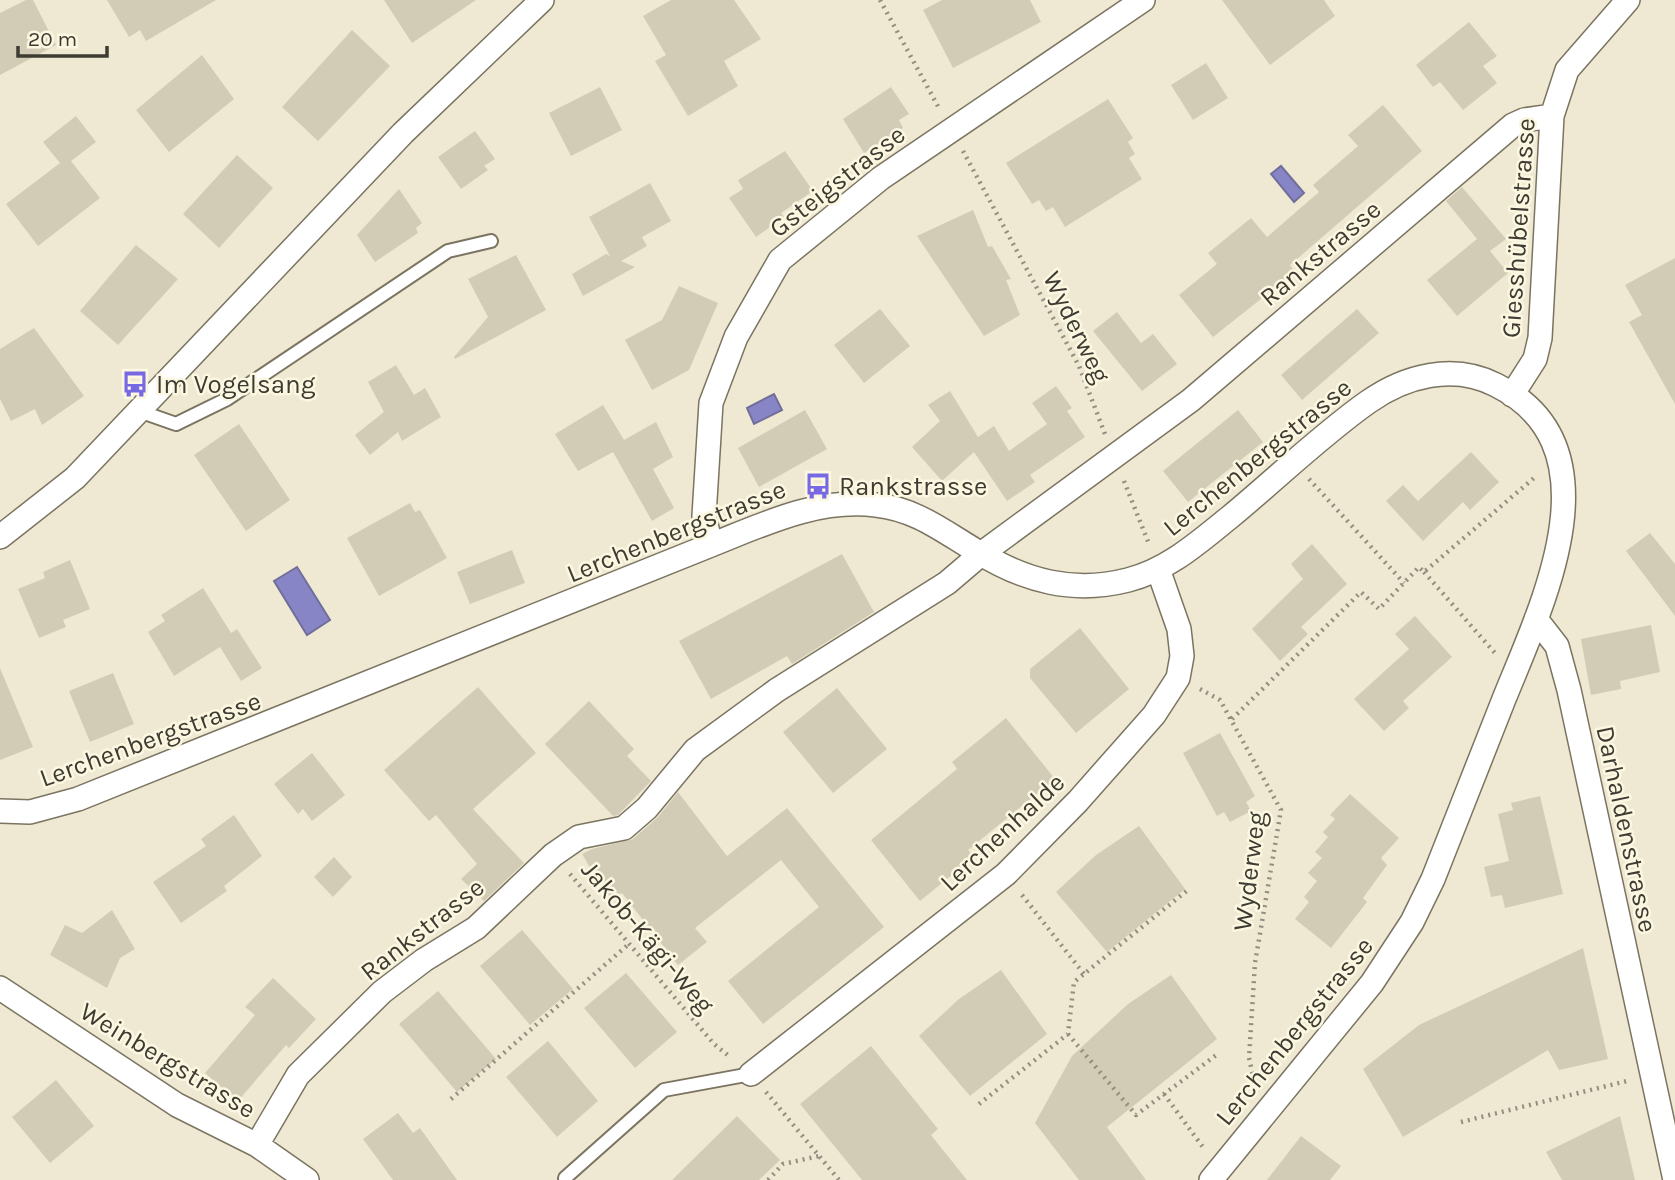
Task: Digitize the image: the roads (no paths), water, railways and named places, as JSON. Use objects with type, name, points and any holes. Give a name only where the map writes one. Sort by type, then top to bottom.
[{"type":"street","points":[[0,537],[75,478],[403,133],[542,0]]},
{"type":"street","name":"Gsteigstrasse","points":[[711,545],[704,516],[711,403],[736,337],[780,260],[881,178],[1143,0]]},
{"type":"street","name":"Giesshübelstrasse","points":[[1512,395],[1535,359],[1540,338],[1552,116],[1567,70],[1628,0]]},
{"type":"street","name":"Rankstrasse","points":[[257,1145],[298,1075],[382,992],[424,960],[476,928],[552,855],[579,837],[624,828],[647,808],[695,750],[777,690],[947,583],[981,554],[1191,400],[1513,125],[1524,120],[1552,116]]},
{"type":"street","name":"Lerchenbergstrasse","points":[[0,811],[30,812],[78,799],[711,545],[799,511],[822,506],[862,504],[922,516],[981,554],[1034,580],[1062,585],[1105,584],[1130,580],[1158,569],[1187,552],[1368,402],[1414,378],[1432,375],[1473,376],[1512,395],[1537,418],[1558,457],[1564,511],[1560,542],[1536,619],[1433,878],[1412,922],[1372,983],[1215,1174]]},
{"type":"street","name":"Lerchenhalde","points":[[751,1074],[1006,874],[1079,801],[1146,725],[1178,678],[1182,656],[1179,629],[1158,569]]},
{"type":"street","name":"Darhaldenstrasse","points":[[1536,619],[1557,646],[1569,690],[1675,1180]]},
{"type":"street","name":"Weinbergstrasse","points":[[0,988],[177,1105],[257,1145],[307,1180]]},
{"type":"lane","points":[[139,411],[176,424],[228,398],[448,251],[491,241]]},
{"type":"lane","points":[[565,1178],[664,1090],[751,1074]]},
{"type":"place","name":"Im Vogelsang","points":[[135,384]]},
{"type":"place","name":"Rankstrasse","points":[[818,486]]}]
